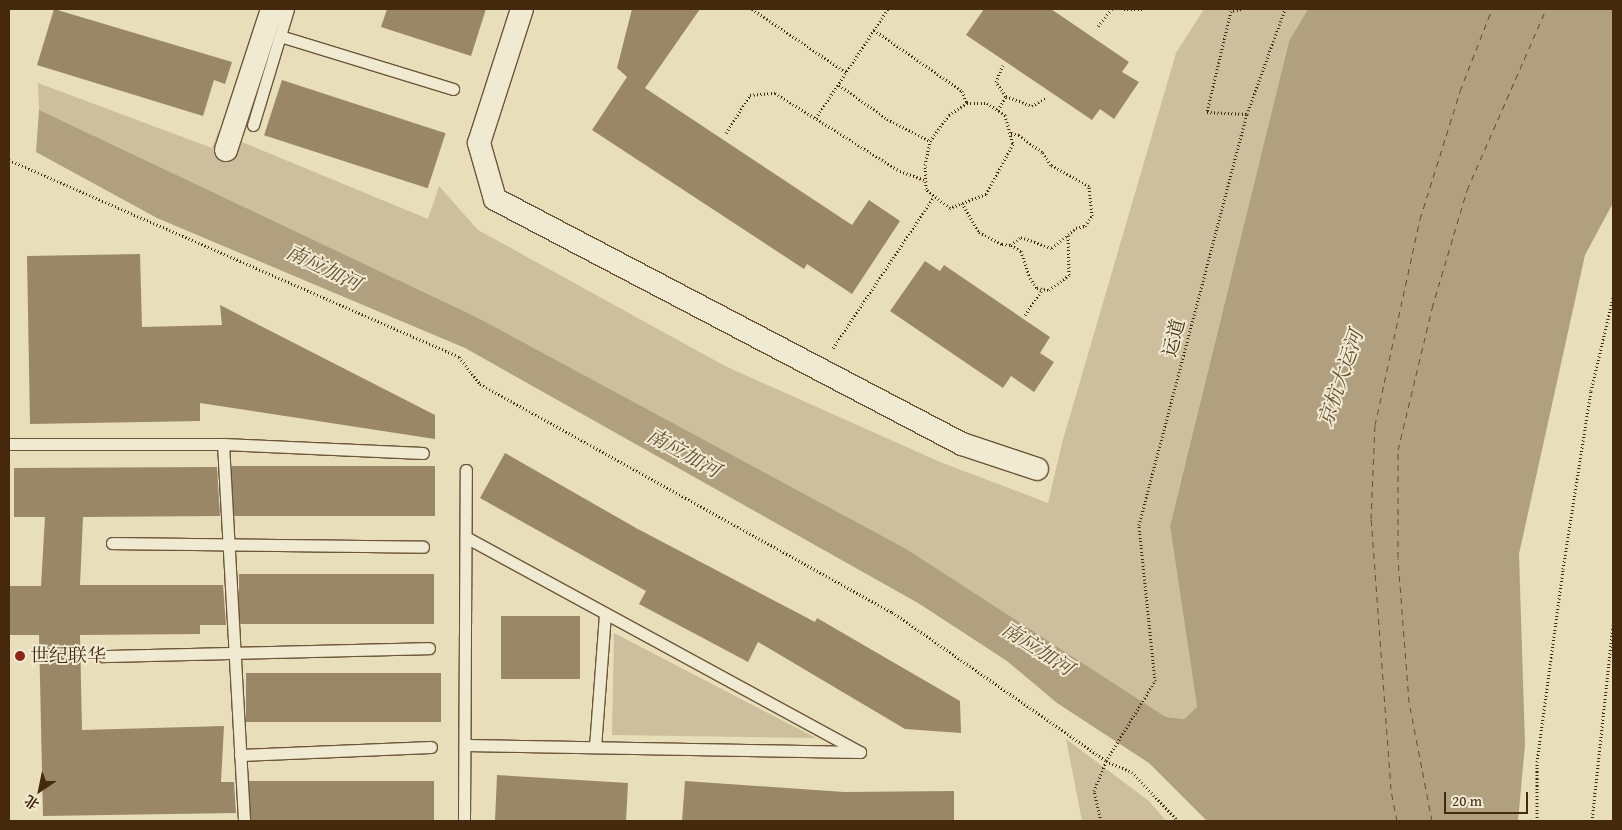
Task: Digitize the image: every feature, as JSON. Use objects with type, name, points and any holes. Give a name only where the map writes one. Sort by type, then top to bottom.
[{"type":"street","points":[[226,150],[272,9]]},
{"type":"street","points":[[522,9],[479,143],[495,200],[962,444],[1037,469]]},
{"type":"lane","points":[[253,125],[288,9]]},
{"type":"lane","points":[[280,36],[453,89]]},
{"type":"lane","points":[[9,444],[223,444],[423,453]]},
{"type":"lane","points":[[223,444],[244,821]]},
{"type":"lane","points":[[464,821],[466,470]]},
{"type":"lane","points":[[464,745],[860,752],[466,537]]},
{"type":"lane","points":[[112,543],[423,547]]},
{"type":"lane","points":[[595,747],[605,613]]},
{"type":"lane","points":[[104,656],[234,650],[429,648]]},
{"type":"lane","points":[[240,754],[431,747]]},
{"type":"path","points":[[752,9],[847,73]]},
{"type":"path","points":[[816,118],[888,9]]},
{"type":"path","points":[[1098,26],[1112,9]]},
{"type":"path","points":[[1124,9],[1145,9]]},
{"type":"path","points":[[1241,9],[1231,11],[1208,112],[1247,114]]},
{"type":"path","name":"运道","points":[[1106,761],[1155,681],[1139,525],[1247,114],[1285,9]]},
{"type":"path","points":[[874,30],[962,91],[968,104]]},
{"type":"path","points":[[1003,65],[996,82],[1006,96],[1032,106],[1047,97]]},
{"type":"path","points":[[839,85],[887,119],[930,141]]},
{"type":"path","points":[[726,133],[750,95],[775,93],[900,171],[925,180]]},
{"type":"path","points":[[998,110],[1006,96]]},
{"type":"path","points":[[987,103],[998,110],[1005,115],[1013,144],[986,194],[950,208],[933,198],[926,189],[925,180],[930,141],[949,115],[968,104],[987,103]]},
{"type":"path","points":[[1010,133],[1019,135],[1042,152],[1051,165],[1088,186],[1092,216],[1085,226],[1068,234],[1052,248],[1021,237],[1011,245]]},
{"type":"path","points":[[9,160],[459,357],[480,384],[892,612],[1106,761],[1132,772],[1178,821]]},
{"type":"path","points":[[819,369],[933,198]]},
{"type":"path","points":[[962,203],[970,223],[990,240],[1011,245],[1021,251],[1030,278],[1043,288],[1049,290],[1069,275],[1068,234]]},
{"type":"path","points":[[1025,315],[1043,288]]},
{"type":"path","points":[[1537,821],[1537,762],[1563,569],[1591,391],[1613,297]]},
{"type":"path","points":[[1592,821],[1613,625]]},
{"type":"path","points":[[1101,821],[1094,791],[1106,761]]},
{"type":"shaded area","points":[[1204,9],[1308,9],[1289,41],[1170,526],[1197,707],[1184,719],[1166,717],[908,550],[39,110],[38,83],[212,148],[218,132],[428,219],[439,186],[478,230],[725,366],[940,462],[1048,503],[1062,443],[1176,53]]},
{"type":"shaded area","points":[[614,633],[816,738],[612,735]]},
{"type":"shaded area","points":[[1066,739],[1149,801],[1166,821],[1082,821]]},
{"type":"water","points":[[1308,9],[1613,9],[1613,203],[1585,255],[1519,554],[1525,745],[1518,821],[1207,821],[1149,763],[1057,703],[1007,661],[918,603],[465,348],[157,218],[36,152],[39,110],[476,317],[908,550],[1166,717],[1184,719],[1197,707],[1170,526],[1289,41]]},
{"type":"building","points":[[54,9],[232,62],[225,84],[214,80],[203,116],[37,65]]},
{"type":"building","points":[[387,9],[486,9],[471,56],[381,27]]},
{"type":"building","points":[[632,9],[700,9],[645,88],[852,225],[869,200],[900,221],[852,294],[807,264],[804,269],[592,130],[627,77],[617,68]]},
{"type":"building","points":[[984,9],[1051,9],[1129,62],[1122,72],[1139,82],[1114,119],[1100,109],[1092,120],[966,35]]},
{"type":"building","points":[[282,80],[446,133],[428,188],[264,135]]},
{"type":"building","points":[[140,254],[142,327],[222,325],[220,305],[435,415],[435,439],[200,403],[200,421],[30,424],[27,256]]},
{"type":"building","points":[[925,261],[940,271],[944,265],[1050,337],[1040,353],[1054,362],[1034,392],[1011,376],[1003,388],[890,311]]},
{"type":"building","points":[[505,453],[636,528],[815,622],[817,618],[960,701],[961,733],[905,729],[758,642],[748,662],[639,604],[646,591],[480,498]]},
{"type":"building","points":[[232,466],[435,466],[435,516],[232,516]]},
{"type":"building","points":[[217,467],[220,516],[83,517],[80,585],[223,585],[226,625],[200,625],[200,634],[80,635],[82,730],[224,726],[221,782],[234,782],[236,813],[43,816],[39,635],[9,635],[9,586],[41,586],[45,517],[14,517],[14,468]]},
{"type":"building","points":[[239,574],[434,574],[434,624],[239,624]]},
{"type":"building","points":[[501,616],[580,616],[580,679],[501,679]]},
{"type":"building","points":[[246,673],[441,673],[441,722],[246,722]]},
{"type":"building","points":[[497,775],[628,783],[626,821],[495,821]]},
{"type":"building","points":[[249,781],[434,781],[434,821],[249,821]]},
{"type":"building","points":[[685,781],[844,792],[954,791],[954,821],[682,821]]},
{"type":"ferry route","points":[[1397,821],[1391,789],[1371,519],[1375,425],[1420,219],[1460,91],[1492,9]]},
{"type":"ferry route","points":[[1432,821],[1409,702],[1398,558],[1398,450],[1432,308],[1467,190],[1546,9]]},
{"type":"place","name":"世纪联华","points":[[20,656]]},
{"type":"water label","name":"南应加河","points":[[324,267]]},
{"type":"water label","name":"京杭大运河","points":[[1340,378]]},
{"type":"water label","name":"南应加河","points":[[684,452]]},
{"type":"water label","name":"南应加河","points":[[1038,648]]}]
